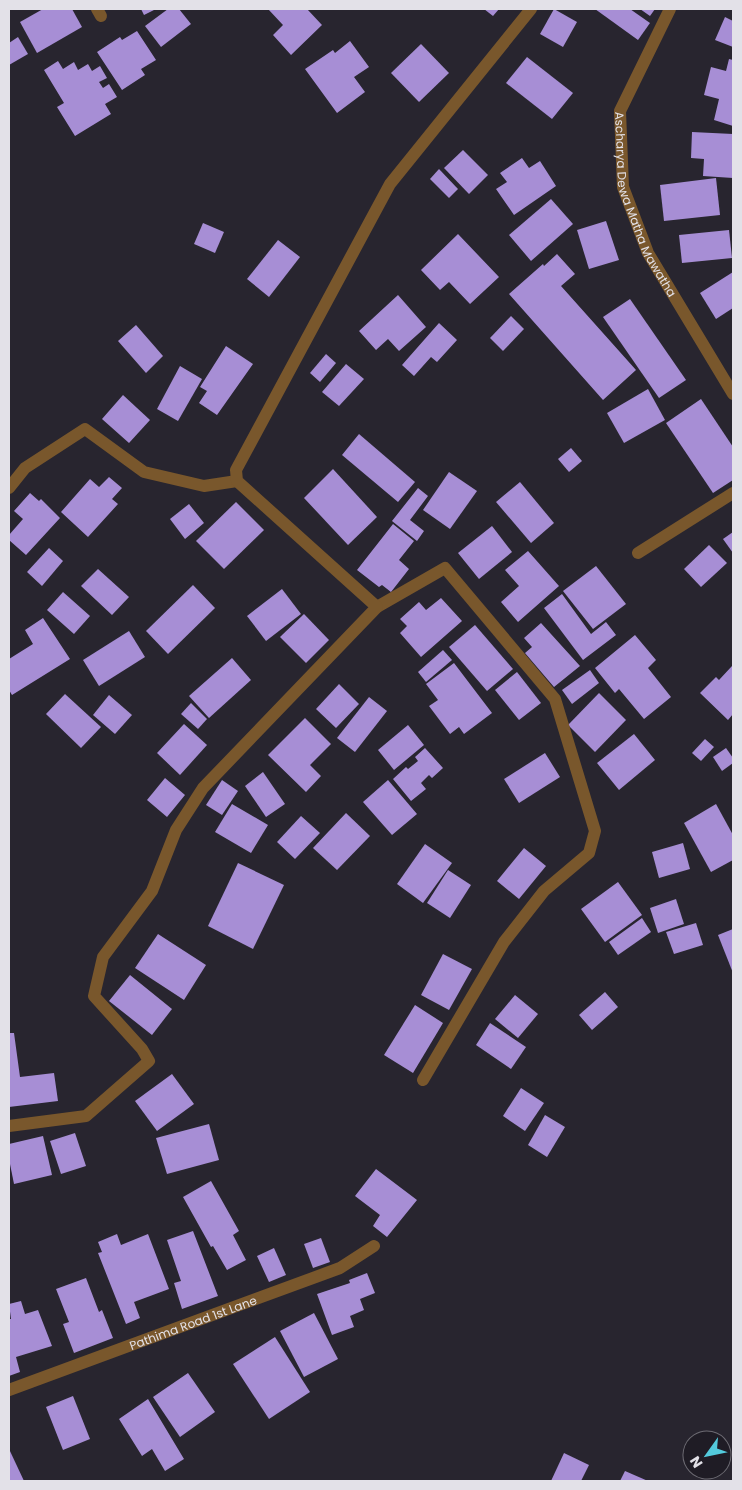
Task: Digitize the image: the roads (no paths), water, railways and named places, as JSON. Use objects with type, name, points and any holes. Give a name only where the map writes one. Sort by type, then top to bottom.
[{"type":"street","points":[[377,607],[238,481],[236,470],[390,184],[531,9]]},
{"type":"street","name":"Ascharya Dewa Matha Mawatha","points":[[670,9],[620,111],[623,187],[648,253],[733,394]]},
{"type":"street","points":[[9,488],[25,468],[85,429],[144,472],[204,486],[238,481]]},
{"type":"street","points":[[638,553],[733,493]]},
{"type":"street","points":[[9,1126],[86,1116],[149,1061],[142,1049],[94,996],[103,957],[152,891],[176,830],[203,788],[377,607],[445,568],[555,699],[594,831],[589,853],[544,891],[504,942],[423,1080]]},
{"type":"street","name":"Pathima Road 1st Lane","points":[[9,1390],[340,1268],[374,1246]]}]
